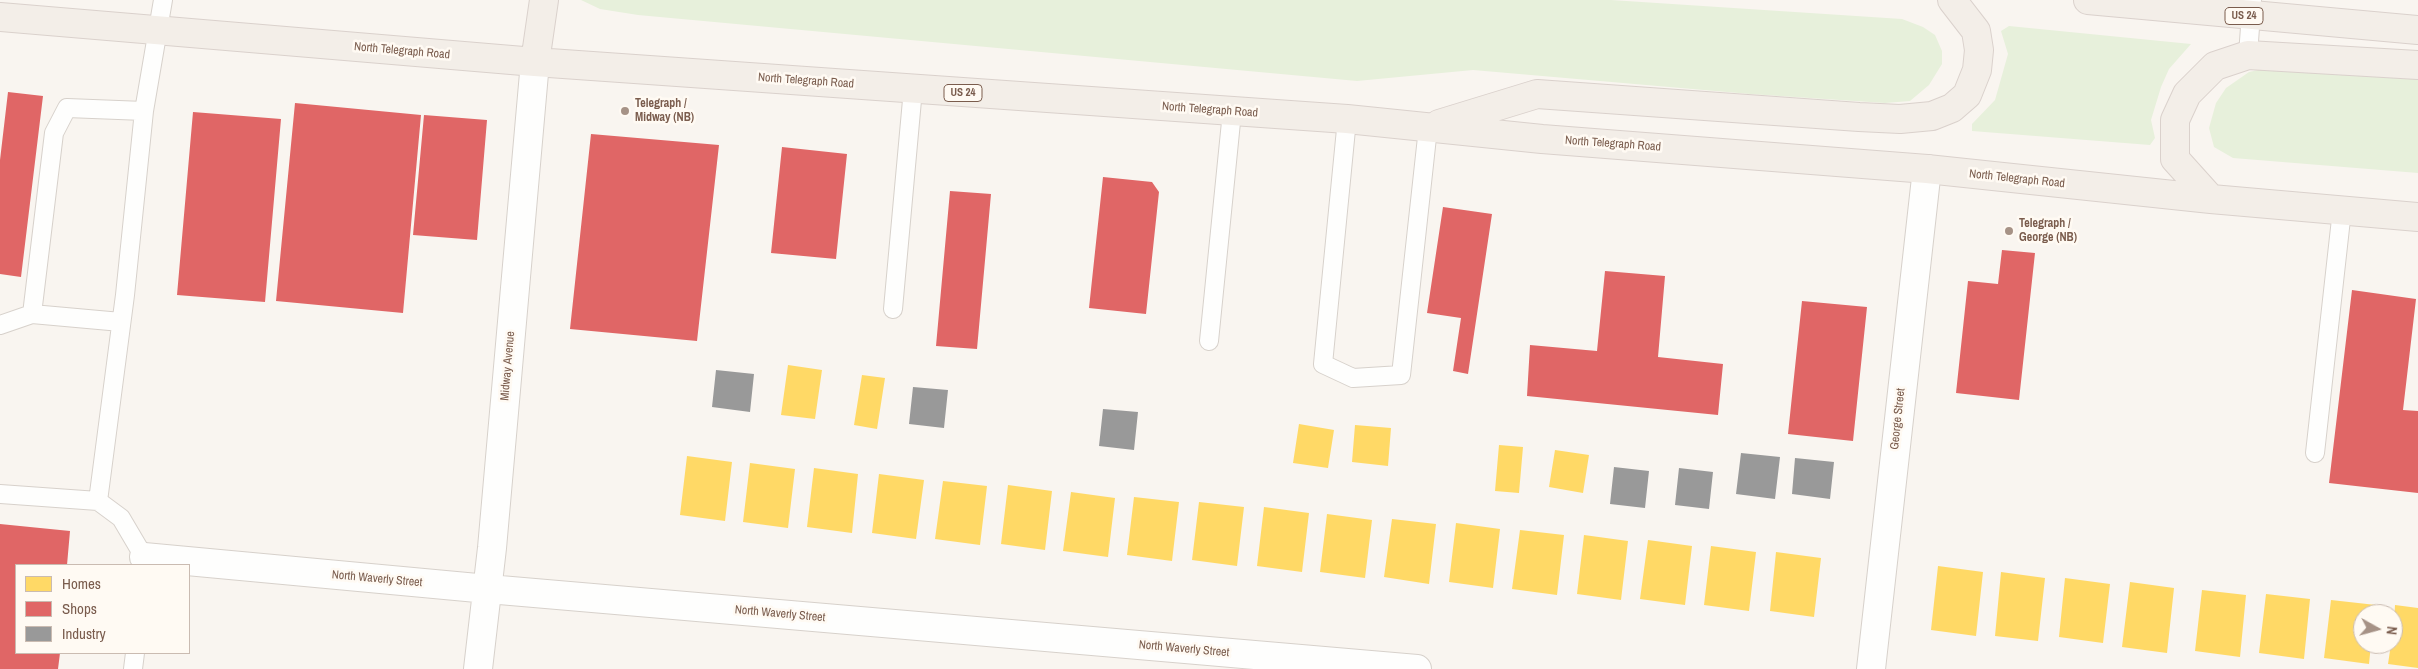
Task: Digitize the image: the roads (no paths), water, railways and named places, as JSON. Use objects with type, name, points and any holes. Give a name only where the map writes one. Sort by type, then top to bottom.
[{"type":"main road","points":[[535,62],[544,0]]},
{"type":"main road","points":[[1428,128],[1536,94],[1859,117],[1900,119],[1932,116],[1952,108],[1967,95],[1977,70],[1979,50],[1976,32],[1952,0]]},
{"type":"main road","name":"US 24","points":[[2088,0],[2251,8],[2418,30]]},
{"type":"main road","name":"North Telegraph Road","points":[[0,17],[535,62],[1347,120],[1927,169],[2211,199],[2418,216]]},
{"type":"main road","points":[[2211,199],[2175,159],[2175,120],[2187,94],[2214,66],[2248,55],[2418,65]]},
{"type":"street","name":"Midway Avenue","points":[[478,669],[488,589],[535,62]]},
{"type":"street","name":"George Street","points":[[1870,669],[1927,169]]},
{"type":"street","name":"North Waverly Street","points":[[144,561],[181,564]]},
{"type":"street","name":"North Waverly Street","points":[[190,565],[1417,669]]},
{"type":"lane","points":[[98,501],[125,296],[144,111],[162,0]]},
{"type":"lane","points":[[2248,55],[2251,8]]},
{"type":"lane","points":[[893,309],[913,89]]},
{"type":"lane","points":[[32,314],[54,133],[67,108],[144,111]]},
{"type":"lane","points":[[1209,341],[1232,112]]},
{"type":"lane","points":[[1347,120],[1323,364],[1353,378],[1401,375],[1428,128]]},
{"type":"lane","points":[[2315,453],[2342,210]]},
{"type":"lane","points":[[0,325],[32,314],[121,322]]},
{"type":"lane","points":[[0,494],[98,501],[121,518],[144,561]]},
{"type":"lane","points":[[133,669],[135,654]]},
{"type":"place","name":"Telegraph / Midway (NB)","points":[[625,111]]},
{"type":"place","name":"Telegraph / George (NB)","points":[[2009,231]]}]
